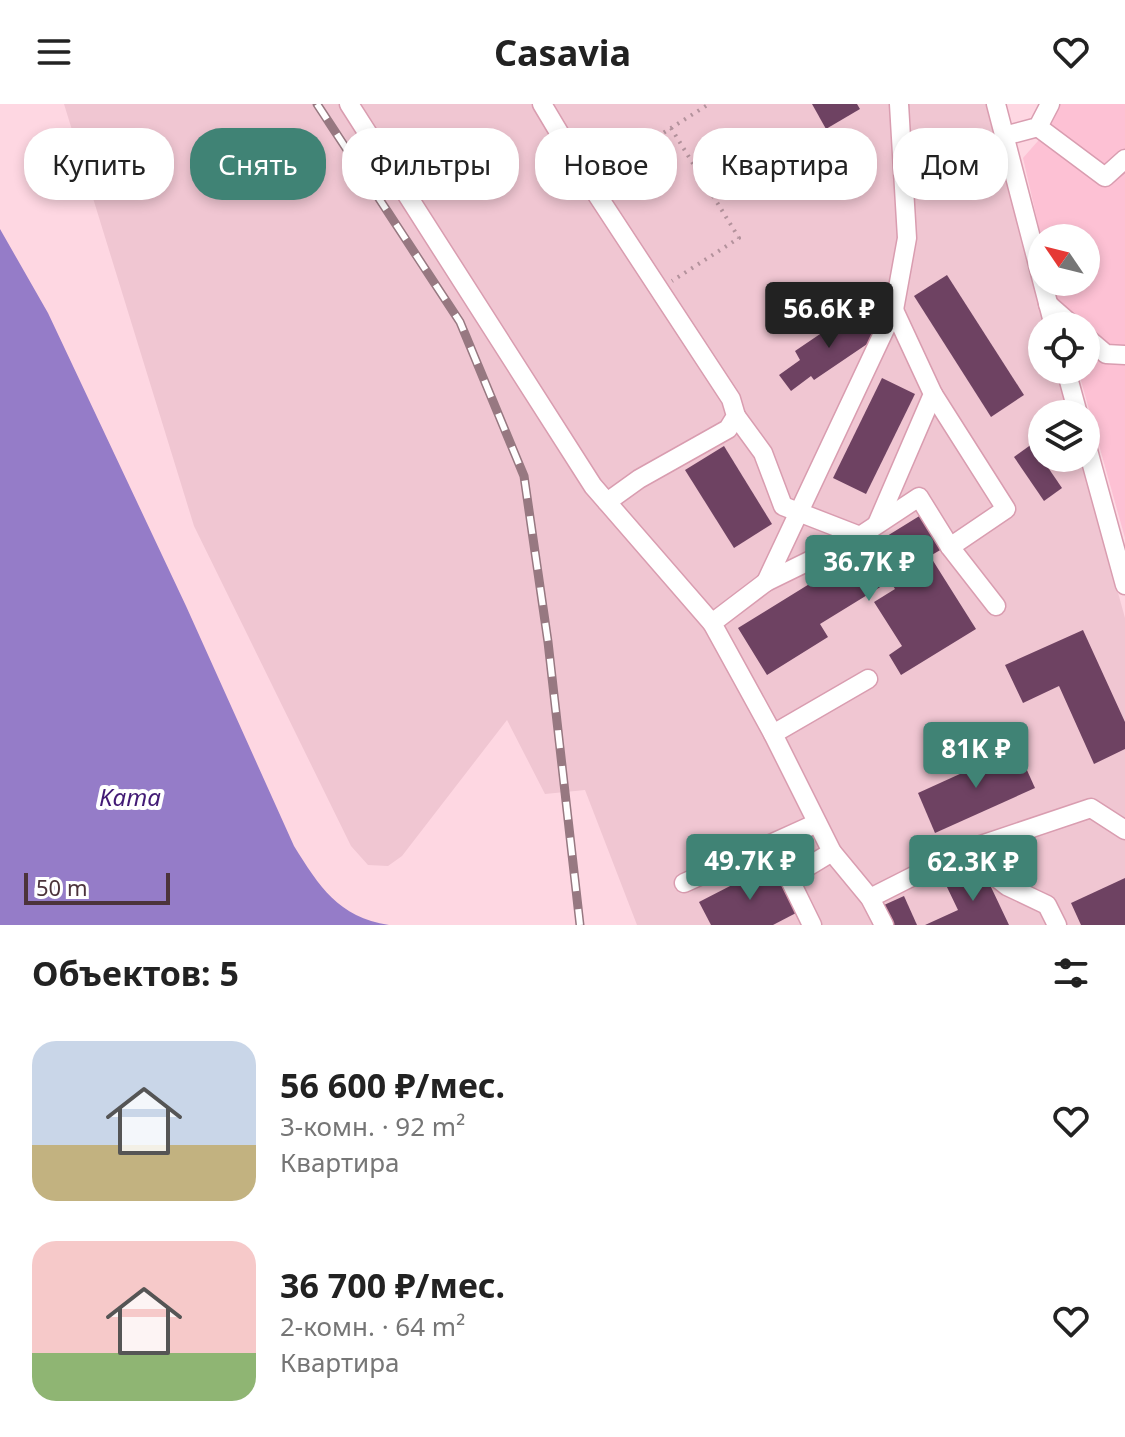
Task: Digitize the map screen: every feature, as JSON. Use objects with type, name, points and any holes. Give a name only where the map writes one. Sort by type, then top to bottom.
[{"type":"lane","points":[[349,104],[568,450],[607,502],[712,623],[773,734],[832,852],[870,898],[884,925]]},
{"type":"lane","points":[[542,104],[556,128]]},
{"type":"lane","points":[[766,582],[894,310],[907,238],[899,104]]},
{"type":"lane","points":[[996,104],[1002,128]]},
{"type":"lane","points":[[1008,135],[1038,127],[1050,104]]},
{"type":"lane","points":[[1038,127],[1105,177],[1125,159]]},
{"type":"lane","points":[[1008,151],[1050,312]]},
{"type":"lane","points":[[601,200],[731,399],[736,416],[763,453],[783,506],[860,536]]},
{"type":"lane","points":[[1048,304],[1057,312]]},
{"type":"lane","points":[[894,310],[933,394],[1006,509],[950,547]]},
{"type":"lane","points":[[1100,349],[1106,354],[1125,355]]},
{"type":"lane","points":[[877,524],[933,394]]},
{"type":"lane","points":[[607,502],[639,479],[728,429],[736,416]]},
{"type":"lane","points":[[1094,472],[1125,585]]},
{"type":"lane","points":[[712,623],[766,582],[860,536],[919,497],[950,547],[996,606]]},
{"type":"lane","points":[[773,734],[868,679]]},
{"type":"lane","points":[[870,898],[963,851],[1091,808],[1125,830]]},
{"type":"lane","points":[[684,883],[817,823]]},
{"type":"lane","points":[[963,851],[1007,886],[1047,905],[1057,925]]},
{"type":"lane","points":[[812,925],[789,878],[832,852]]},
{"type":"path","points":[[671,128],[709,104]]},
{"type":"path","points":[[660,288],[739,238],[677,138]]},
{"type":"shaded area","points":[[64,104],[986,104],[992,128],[893,128],[893,200],[1008,200],[1008,185],[1028,259],[1028,296],[1038,296],[1042,312],[1028,312],[1028,384],[1062,384],[1066,400],[1028,400],[1028,472],[1085,472],[1125,618],[1125,925],[637,925],[585,790],[545,794],[507,720],[402,856],[388,866],[368,865],[351,846],[194,526],[94,200],[174,200],[174,128],[71,128]]},
{"type":"shaded area","points":[[1060,104],[1125,104],[1125,538],[1100,449],[1100,400],[1086,400],[1082,384],[1100,384],[1100,312],[1061,312],[1056,296],[1100,296],[1100,224],[1038,224],[1023,158],[1045,133]]},
{"type":"water","name":"Kama","points":[[0,229],[48,313],[186,606],[294,846],[332,898],[356,915],[389,925],[0,925]]},
{"type":"building","points":[[812,104],[857,104],[860,109],[825,128]]},
{"type":"building","points":[[947,275],[1024,395],[991,417],[914,296]]},
{"type":"building","points":[[857,309],[876,338],[814,380],[811,376],[791,391],[779,375],[800,360],[795,351]]},
{"type":"building","points":[[882,378],[915,394],[866,494],[833,478]]},
{"type":"building","points":[[724,446],[772,524],[734,548],[685,470]]},
{"type":"building","points":[[1028,447],[1028,472],[1051,472],[1062,488],[1044,501],[1014,457]]},
{"type":"building","points":[[921,515],[942,549],[930,556],[976,629],[901,675],[889,655],[902,646],[874,602],[895,589],[890,581],[820,624],[828,637],[767,675],[738,628]]},
{"type":"building","points":[[1083,630],[1125,722],[1125,749],[1094,764],[1059,686],[1023,703],[1005,665]]},
{"type":"building","points":[[1017,748],[1035,788],[935,833],[918,793]]},
{"type":"building","points":[[771,865],[796,913],[773,925],[711,925],[699,902]]},
{"type":"building","points":[[982,868],[1009,925],[925,925],[958,910],[946,885]]},
{"type":"building","points":[[1125,878],[1125,925],[1081,925],[1071,903]]},
{"type":"building","points":[[904,896],[917,925],[894,925],[884,905]]},
{"type":"railway","points":[[317,104],[460,322],[524,476],[548,642],[580,925]]}]
